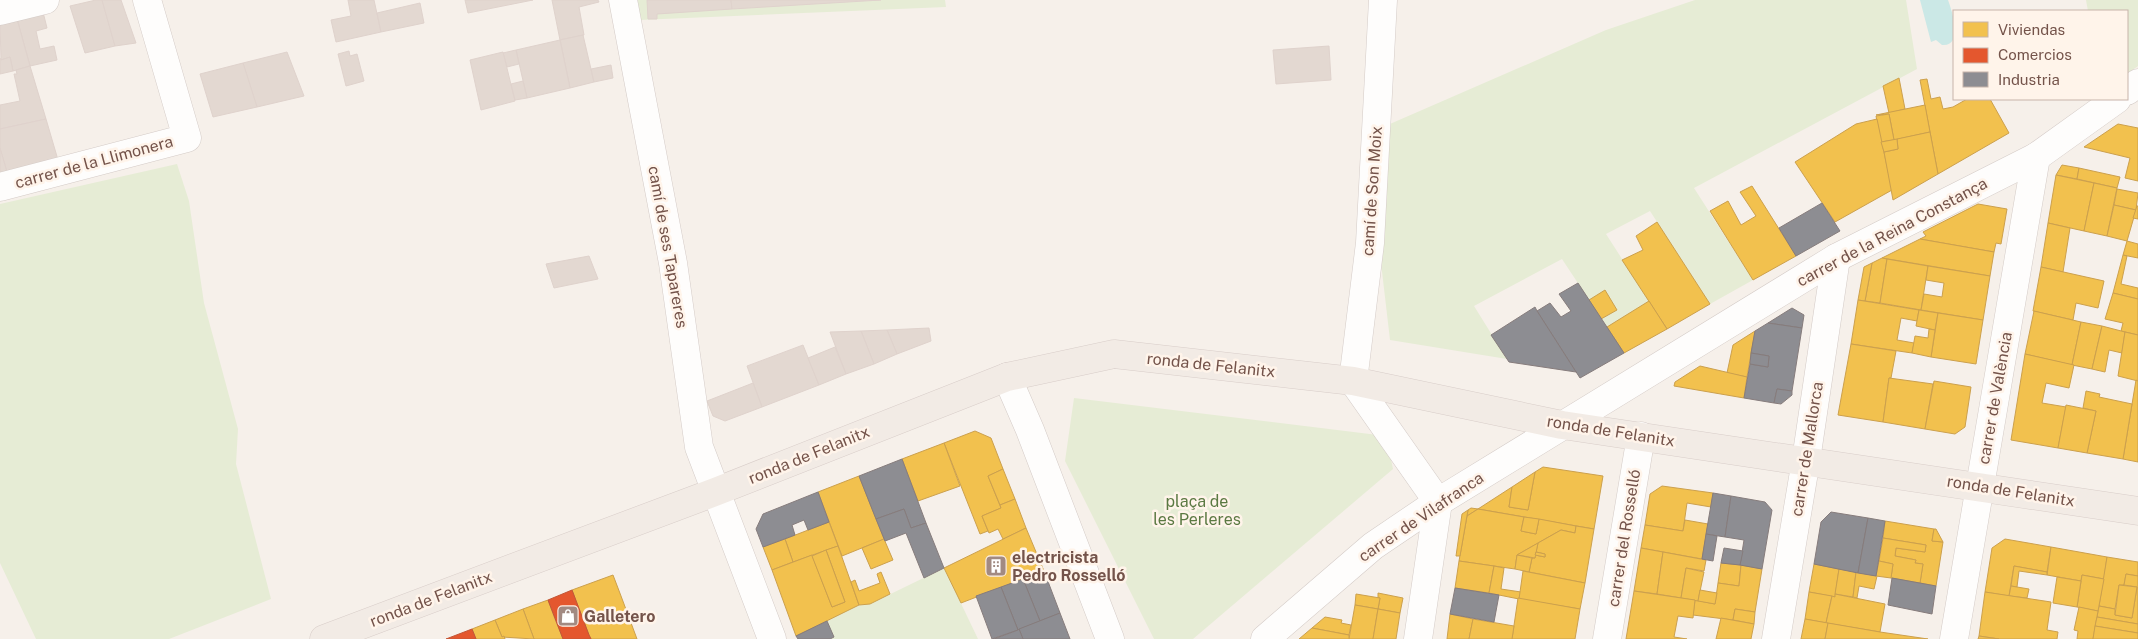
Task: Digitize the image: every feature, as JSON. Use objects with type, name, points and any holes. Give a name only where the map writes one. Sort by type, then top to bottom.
[{"type":"main road","name":"ronda de Felanitx","points":[[324,639],[370,631],[1007,377],[1114,354],[1354,381],[1562,425],[2138,511]]},
{"type":"street","points":[[0,11],[45,0]]},
{"type":"street","name":"carrer de la Llimonera","points":[[0,187],[187,138],[147,0]]},
{"type":"street","name":"camí de ses Tapareres","points":[[623,0],[672,263],[699,448],[772,639]]},
{"type":"street","name":"camí de Son Moix","points":[[1354,381],[1370,243],[1383,0]]},
{"type":"street","name":"carrer de la Reina Constança","points":[[1562,425],[1836,258],[2036,157],[2116,100]]},
{"type":"street","name":"carrer de València","points":[[1954,639],[2036,157]]},
{"type":"street","name":"carrer de Mallorca","points":[[1776,639],[1806,460],[1836,258]]},
{"type":"street","points":[[1007,377],[1030,430],[1110,639]]},
{"type":"street","points":[[1354,381],[1438,502],[1418,639]]},
{"type":"street","name":"carrer de Vilafranca","points":[[1264,639],[1373,546],[1438,502],[1562,425]]},
{"type":"street","name":"carrer del Rosselló","points":[[1607,639],[1641,436]]},
{"type":"green space","points":[[635,0],[945,0],[946,7],[639,20]]},
{"type":"green space","points":[[1695,0],[1906,0],[1917,69],[1694,188],[1753,280],[1710,304],[1650,211],[1606,234],[1667,329],[1624,353],[1562,259],[1474,306],[1507,359],[1390,340],[1378,237],[1383,127],[1606,30]]},
{"type":"green space","points":[[2086,0],[2138,0],[2138,66],[2128,73],[2128,10],[2088,10]]},
{"type":"green space","points":[[177,164],[189,201],[204,303],[238,429],[236,464],[271,599],[169,639],[36,639],[0,563],[0,204]]},
{"type":"green space","name":"plaça de les Perleres","points":[[1074,398],[1386,436],[1393,469],[1193,639],[1154,639],[1065,461]]},
{"type":"green space","points":[[944,568],[978,639],[830,639],[834,637],[827,621],[859,605],[870,604]]},
{"type":"water","points":[[1920,0],[1948,0],[1953,17],[1953,40],[1949,44],[1942,45],[1936,40],[1931,42]]},
{"type":"building: Viviendas","points":[[1899,78],[1905,109],[1889,113],[1883,86]]},
{"type":"building: Viviendas","points":[[1927,79],[1931,99],[1940,97],[1943,109],[1953,107],[1965,100],[1991,100],[2009,133],[1938,174],[1920,80]]},
{"type":"building: Viviendas","points":[[1925,105],[1930,132],[1894,140],[1889,114],[1876,115]]},
{"type":"building: Viviendas","points":[[1889,114],[1894,140],[1881,142],[1876,116]]},
{"type":"building: Viviendas","points":[[1877,119],[1892,190],[1835,222],[1795,162],[1856,124]]},
{"type":"building: Viviendas","points":[[2118,124],[2138,128],[2138,181],[2125,178],[2130,158],[2084,147]]},
{"type":"building: Viviendas","points":[[1930,132],[1938,174],[1893,200],[1884,152],[1898,149],[1897,139]]},
{"type":"building: Viviendas","points":[[1897,139],[1898,149],[1884,152],[1881,142]]},
{"type":"building: Viviendas","points":[[2062,165],[2079,168],[2077,179],[2056,175]]},
{"type":"building: Viviendas","points":[[2079,168],[2120,177],[2117,188],[2077,179]]},
{"type":"building: Viviendas","points":[[2056,175],[2094,183],[2084,231],[2048,223]]},
{"type":"building: Viviendas","points":[[2094,183],[2117,188],[2107,236],[2084,231]]},
{"type":"building: Viviendas","points":[[1752,186],[1796,256],[1753,280],[1710,211],[1728,201],[1741,225],[1756,216],[1740,192]]},
{"type":"building: Viviendas","points":[[2117,189],[2138,193],[2136,210],[2114,205]]},
{"type":"building: Viviendas","points":[[1978,204],[2007,209],[2001,244],[1996,243],[1994,252],[1920,239],[1926,236],[1923,232]]},
{"type":"building: Viviendas","points":[[2114,205],[2136,210],[2127,241],[2107,236]]},
{"type":"building: Viviendas","points":[[2138,206],[2138,219],[2133,218]]},
{"type":"building: Viviendas","points":[[1657,222],[1710,304],[1667,329],[1622,260],[1643,250],[1636,236]]},
{"type":"building: Viviendas","points":[[2048,223],[2070,228],[2063,272],[2041,267]]},
{"type":"building: Viviendas","points":[[1920,239],[1994,252],[1990,276],[1882,258]]},
{"type":"building: Viviendas","points":[[2127,241],[2138,244],[2138,258],[2123,255]]},
{"type":"building: Viviendas","points":[[2123,255],[2127,256],[2121,284],[2138,288],[2138,299],[2113,293]]},
{"type":"building: Viviendas","points":[[1882,258],[1887,259],[1880,303],[1865,301],[1872,263]]},
{"type":"building: Viviendas","points":[[1887,259],[1928,266],[1921,310],[1880,303]]},
{"type":"building: Viviendas","points":[[1872,263],[1865,301],[1858,300],[1864,267]]},
{"type":"building: Viviendas","points":[[1928,266],[1990,276],[1983,320],[1921,310],[1924,294],[1942,297],[1944,283],[1926,280]]},
{"type":"building: Viviendas","points":[[2041,267],[2104,281],[2098,308],[2076,303],[2073,320],[2033,311]]},
{"type":"building: Viviendas","points":[[1605,290],[1617,310],[1601,319],[1589,300]]},
{"type":"building: Viviendas","points":[[2113,293],[2138,299],[2138,335],[2121,331],[2123,323],[2105,319]]},
{"type":"building: Viviendas","points":[[1858,300],[1919,310],[1917,321],[1901,318],[1897,340],[1914,343],[1912,353],[1851,344]]},
{"type":"building: Viviendas","points":[[1649,301],[1667,329],[1624,353],[1607,327]]},
{"type":"building: Viviendas","points":[[1919,310],[1938,313],[1935,330],[1916,326]]},
{"type":"building: Viviendas","points":[[2034,311],[2081,322],[2072,365],[2025,354]]},
{"type":"building: Viviendas","points":[[1938,313],[1983,320],[1976,364],[1931,357]]},
{"type":"building: Viviendas","points":[[2081,322],[2102,326],[2092,369],[2072,365]]},
{"type":"building: Viviendas","points":[[2102,326],[2125,332],[2122,353],[2109,350],[2105,372],[2092,369]]},
{"type":"building: Viviendas","points":[[1929,329],[1935,330],[1931,357],[1912,353],[1915,336],[1928,338]]},
{"type":"building: Viviendas","points":[[1755,331],[1747,377],[1727,373],[1733,345]]},
{"type":"building: Viviendas","points":[[2125,332],[2138,335],[2138,381],[2118,376]]},
{"type":"building: Viviendas","points":[[1851,344],[1896,351],[1891,378],[1889,378],[1883,422],[1838,415]]},
{"type":"building: Viviendas","points":[[2025,354],[2074,365],[2069,388],[2046,383],[2042,403],[2066,407],[2058,448],[2011,440]]},
{"type":"building: Viviendas","points":[[1700,366],[1747,377],[1744,398],[1674,386],[1675,382]]},
{"type":"building: Viviendas","points":[[1889,378],[1933,384],[1925,429],[1883,422]]},
{"type":"building: Viviendas","points":[[2136,380],[2138,381],[2138,462],[2123,459]]},
{"type":"building: Viviendas","points":[[1934,381],[1971,387],[1965,427],[1955,434],[1925,429]]},
{"type":"building: Viviendas","points":[[2086,391],[2100,394],[2099,397],[2132,404],[2123,459],[2087,453],[2096,411],[2083,408]]},
{"type":"building: Viviendas","points":[[2066,405],[2096,411],[2087,453],[2058,448]]},
{"type":"building: Viviendas","points":[[975,431],[991,438],[1003,469],[988,476],[1001,508],[982,516],[988,531],[980,534],[944,443]]},
{"type":"building: Viviendas","points":[[944,443],[960,486],[918,501],[902,459]]},
{"type":"building: Viviendas","points":[[1543,467],[1603,476],[1594,529],[1478,509],[1512,487],[1509,507],[1528,510],[1535,472]]},
{"type":"building: Viviendas","points":[[1003,469],[1015,499],[1000,505],[988,476]]},
{"type":"building: Viviendas","points":[[1535,472],[1528,510],[1509,507],[1512,487]]},
{"type":"building: Viviendas","points":[[859,476],[884,539],[842,556],[818,492]]},
{"type":"building: Viviendas","points":[[1662,486],[1713,493],[1711,507],[1687,503],[1683,531],[1645,525],[1650,494]]},
{"type":"building: Viviendas","points":[[1015,499],[1026,528],[1003,539],[998,529],[989,533],[982,516],[1001,508],[1000,505]]},
{"type":"building: Viviendas","points":[[1471,508],[1478,509],[1467,516],[1468,510]]},
{"type":"building: Viviendas","points":[[1478,509],[1524,517],[1521,531],[1536,534],[1539,519],[1576,526],[1575,533],[1561,530],[1517,555],[1515,569],[1459,561],[1467,516]]},
{"type":"building: Viviendas","points":[[1468,510],[1460,556],[1456,556],[1462,514]]},
{"type":"building: Viviendas","points":[[1524,517],[1539,519],[1536,534],[1521,531]]},
{"type":"building: Viviendas","points":[[1685,520],[1708,524],[1702,559],[1641,548],[1645,525],[1683,531]]},
{"type":"building: Viviendas","points":[[1885,521],[1934,529],[1932,541],[1943,542],[1936,586],[1920,583],[1923,564],[1915,563],[1916,560],[1895,556],[1896,548],[1925,552],[1926,545],[1883,538]]},
{"type":"building: Viviendas","points":[[829,522],[838,546],[793,562],[785,539]]},
{"type":"building: Viviendas","points":[[1576,526],[1594,529],[1585,583],[1529,572],[1532,558],[1535,558],[1535,555],[1545,557],[1545,554],[1536,552],[1538,543],[1561,530],[1575,533]]},
{"type":"building: Viviendas","name":"electricista Pedro Rosselló","points":[[1026,528],[1044,571],[961,603],[944,568]]},
{"type":"building: Viviendas","points":[[1934,529],[1936,529],[1943,542],[1932,541]]},
{"type":"building: Viviendas","points":[[1883,538],[1926,545],[1925,552],[1896,548],[1895,556],[1916,560],[1915,563],[1923,564],[1920,583],[1891,578],[1893,564],[1879,561]]},
{"type":"building: Viviendas","points":[[785,539],[793,562],[772,570],[763,547]]},
{"type":"building: Viviendas","points":[[884,539],[893,560],[871,569],[862,548]]},
{"type":"building: Viviendas","points":[[2005,539],[2051,547],[2047,572],[2014,566],[2009,596],[1985,592],[1992,548]]},
{"type":"building: Viviendas","points":[[1538,543],[1535,558],[1517,555]]},
{"type":"building: Viviendas","points":[[838,546],[859,605],[796,636],[772,570],[812,555],[832,607],[845,602],[826,550]]},
{"type":"building: Viviendas","points":[[2051,547],[2107,557],[2104,579],[2082,575],[2081,581],[2047,575]]},
{"type":"building: Viviendas","points":[[1641,548],[1663,552],[1657,594],[1634,591]]},
{"type":"building: Viviendas","points":[[826,550],[845,602],[832,607],[812,556]]},
{"type":"building: Viviendas","points":[[1536,552],[1545,554],[1545,557],[1535,555]]},
{"type":"building: Viviendas","points":[[1663,552],[1706,560],[1704,571],[1686,568],[1681,598],[1657,594]]},
{"type":"building: Viviendas","points":[[1517,555],[1532,558],[1529,572],[1515,569]]},
{"type":"building: Viviendas","points":[[2107,557],[2138,562],[2138,576],[2126,574],[2124,585],[2119,585],[2115,609],[2099,606]]},
{"type":"building: Viviendas","points":[[1459,561],[1494,566],[1489,593],[1455,588]]},
{"type":"building: Viviendas","points":[[1879,561],[1893,564],[1891,578],[1876,576]]},
{"type":"building: Viviendas","points":[[1721,563],[1741,565],[1739,586],[1718,583]]},
{"type":"building: Viviendas","points":[[1814,564],[1839,569],[1835,597],[1809,592]]},
{"type":"building: Viviendas","points":[[1741,565],[1762,569],[1755,612],[1735,609],[1733,620],[1693,615],[1695,600],[1715,604],[1718,583],[1739,586]]},
{"type":"building: Viviendas","points":[[1494,566],[1504,568],[1501,589],[1521,592],[1519,599],[1489,593]]},
{"type":"building: Viviendas","points":[[2014,566],[2047,572],[2047,575],[2019,571],[2017,587],[2011,586]]},
{"type":"building: Viviendas","points":[[1686,568],[1704,572],[1698,601],[1681,598]]},
{"type":"building: Viviendas","points":[[1839,569],[1856,572],[1853,597],[1835,594]]},
{"type":"building: Viviendas","points":[[1523,571],[1585,583],[1580,609],[1519,599]]},
{"type":"building: Viviendas","points":[[881,572],[890,594],[870,604],[859,605],[851,582],[855,580],[859,591],[880,583],[877,574]]},
{"type":"building: Viviendas","points":[[1856,572],[1877,576],[1874,589],[1859,586],[1857,598],[1853,597]]},
{"type":"building: Viviendas","points":[[2126,574],[2138,576],[2138,624],[2097,617],[2099,606],[2115,609],[2115,615],[2132,618],[2137,587],[2124,585]]},
{"type":"building: Viviendas","points":[[613,575],[637,639],[591,639],[572,590]]},
{"type":"building: Viviendas","points":[[2082,575],[2104,579],[2098,611],[2077,607]]},
{"type":"building: Viviendas","points":[[2057,577],[2081,581],[2077,607],[2053,603]]},
{"type":"building: Viviendas","points":[[2119,585],[2137,587],[2132,618],[2115,615]]},
{"type":"building: Viviendas","points":[[2011,586],[2029,589],[2027,598],[2009,596]]},
{"type":"building: Viviendas","points":[[1700,590],[1717,593],[1715,604],[1698,601]]},
{"type":"building: Viviendas","points":[[1634,591],[1695,600],[1693,618],[1678,616],[1674,637],[1687,639],[1626,639]]},
{"type":"building: Viviendas","points":[[1809,592],[1832,596],[1826,623],[1805,619]]},
{"type":"building: Viviendas","points":[[1985,592],[2051,602],[2047,630],[2058,632],[2057,639],[1999,639],[1979,636]]},
{"type":"building: Viviendas","points":[[1378,593],[1403,598],[1400,613],[1378,609],[1380,598],[1378,598]]},
{"type":"building: Viviendas","points":[[1356,594],[1380,598],[1378,609],[1355,605]]},
{"type":"building: Viviendas","points":[[1835,594],[1885,604],[1880,632],[1826,623],[1832,596],[1835,597]]},
{"type":"building: Viviendas","points":[[1518,598],[1580,609],[1575,639],[1512,639]]},
{"type":"building: Viviendas","points":[[548,600],[563,639],[534,639],[523,609]]},
{"type":"building: Viviendas","points":[[1355,605],[1378,609],[1373,639],[1349,639]]},
{"type":"building: Viviendas","points":[[2079,607],[2098,611],[2093,639],[2077,639],[2078,631],[2074,630]]},
{"type":"building: Viviendas","points":[[523,609],[534,639],[502,637],[495,620]]},
{"type":"building: Viviendas","points":[[1378,609],[1400,613],[1396,639],[1373,639]]},
{"type":"building: Viviendas","points":[[1735,609],[1755,612],[1754,624],[1733,620]]},
{"type":"building: Viviendas","points":[[1450,614],[1473,619],[1469,639],[1447,639]]},
{"type":"building: Viviendas","points":[[1325,617],[1342,620],[1341,623],[1351,625],[1349,635],[1312,628]]},
{"type":"building: Viviendas","points":[[2097,617],[2138,624],[2138,633],[2095,626]]},
{"type":"building: Viviendas","points":[[1721,618],[1754,624],[1751,639],[1716,639]]},
{"type":"building: Viviendas","points":[[1473,619],[1514,626],[1512,639],[1469,639]]},
{"type":"building: Viviendas","points":[[1805,619],[1828,623],[1825,639],[1801,639]]},
{"type":"building: Viviendas","points":[[495,620],[502,637],[504,636],[505,639],[476,639],[472,629]]},
{"type":"building: Viviendas","points":[[1828,623],[1880,632],[1928,639],[1825,639]]},
{"type":"building: Viviendas","points":[[2095,626],[2138,633],[2138,639],[2093,639]]},
{"type":"building: Viviendas","points":[[1312,628],[1349,635],[1349,639],[1299,639]]},
{"type":"building: Viviendas","points":[[1979,636],[1999,639],[1978,639]]},
{"type":"building: Comercios","name":"Galletero","points":[[572,590],[591,639],[563,639],[548,600]]},
{"type":"building: Comercios","points":[[472,629],[476,639],[446,639]]},
{"type":"building: Industria","points":[[1822,203],[1840,231],[1796,256],[1779,228]]},
{"type":"building: Industria","points":[[1578,283],[1624,353],[1580,378],[1537,311],[1550,303],[1561,317],[1571,311],[1559,294]]},
{"type":"building: Industria","points":[[1535,307],[1576,372],[1509,362],[1491,335]]},
{"type":"building: Industria","points":[[1792,308],[1804,315],[1802,328],[1768,323]]},
{"type":"building: Industria","points":[[1768,323],[1802,328],[1792,391],[1777,389],[1774,403],[1744,398],[1750,364],[1768,367],[1769,356],[1751,353],[1755,331]]},
{"type":"building: Industria","points":[[1751,353],[1769,356],[1768,367],[1750,364]]},
{"type":"building: Industria","points":[[1777,389],[1792,391],[1792,395],[1781,404],[1774,403]]},
{"type":"building: Industria","points":[[902,459],[926,523],[911,528],[904,509],[876,519],[859,476]]},
{"type":"building: Industria","points":[[818,492],[829,522],[808,530],[804,520],[792,525],[795,535],[763,547],[756,529],[763,514]]},
{"type":"building: Industria","points":[[1713,493],[1731,496],[1725,537],[1706,534]]},
{"type":"building: Industria","points":[[1731,496],[1765,502],[1772,510],[1762,569],[1740,565],[1744,540],[1725,537]]},
{"type":"building: Industria","points":[[904,509],[911,528],[926,523],[944,568],[924,578],[906,533],[885,541],[876,519]]},
{"type":"building: Industria","points":[[1831,512],[1868,518],[1858,573],[1814,564],[1821,522]]},
{"type":"building: Industria","points":[[1868,518],[1885,521],[1876,576],[1858,573]]},
{"type":"building: Industria","points":[[1706,534],[1717,536],[1713,561],[1702,559]]},
{"type":"building: Industria","points":[[1724,548],[1743,551],[1740,565],[1721,563]]},
{"type":"building: Industria","points":[[1044,571],[1060,613],[1040,621],[1023,579]]},
{"type":"building: Industria","points":[[1892,578],[1936,586],[1932,614],[1888,605]]},
{"type":"building: Industria","points":[[1023,579],[1040,621],[1018,630],[1001,587]]},
{"type":"building: Industria","points":[[1001,587],[1018,630],[992,639],[976,596]]},
{"type":"building: Industria","points":[[1455,588],[1499,595],[1494,622],[1450,614]]},
{"type":"building: Industria","points":[[1060,613],[1070,639],[1023,639],[1019,629]]},
{"type":"building: Industria","points":[[827,621],[834,637],[830,639],[798,639],[796,636]]},
{"type":"building: Industria","points":[[1018,630],[1023,639],[994,639]]},
{"type":"building: Otros","points":[[102,0],[115,46],[85,53],[70,6]]},
{"type":"building: Otros","points":[[102,0],[121,0],[136,43],[115,46]]},
{"type":"building: Otros","points":[[348,0],[374,0],[381,32],[336,42],[331,20],[351,16]]},
{"type":"building: Otros","points":[[465,0],[533,0],[468,13]]},
{"type":"building: Otros","points":[[552,0],[598,0],[599,2],[579,7],[584,35],[560,40]]},
{"type":"building: Otros","points":[[647,0],[731,0],[732,9],[657,14],[657,19],[648,19]]},
{"type":"building: Otros","points":[[731,0],[881,0],[732,9]]},
{"type":"building: Otros","points":[[420,3],[424,23],[381,32],[377,13]]},
{"type":"building: Otros","points":[[43,12],[47,28],[36,31],[40,49],[54,46],[57,60],[30,66],[17,19]]},
{"type":"building: Otros","points":[[17,19],[30,66],[13,71],[10,57],[1,60],[0,23]]},
{"type":"building: Otros","points":[[583,35],[594,82],[570,88],[560,40]]},
{"type":"building: Otros","points":[[560,40],[570,88],[527,98],[516,50]]},
{"type":"building: Otros","points":[[1329,46],[1331,80],[1276,84],[1273,50]]},
{"type":"building: Otros","points":[[516,50],[519,64],[507,67],[503,53]]},
{"type":"building: Otros","points":[[349,51],[350,56],[357,54],[364,81],[346,86],[338,54]]},
{"type":"building: Otros","points":[[287,52],[304,96],[257,107],[243,63]]},
{"type":"building: Otros","points":[[503,52],[515,101],[481,110],[470,60]]},
{"type":"building: Otros","points":[[10,57],[13,71],[0,74],[0,58],[1,60]]},
{"type":"building: Otros","points":[[243,63],[257,107],[213,117],[200,74]]},
{"type":"building: Otros","points":[[611,65],[613,78],[594,82],[591,69]]},
{"type":"building: Otros","points":[[30,66],[46,119],[0,129],[0,105],[20,101],[14,74],[17,74],[16,70]]},
{"type":"building: Otros","points":[[523,81],[527,98],[515,100],[511,84]]},
{"type":"building: Otros","points":[[46,119],[58,160],[7,172],[0,148],[0,129]]},
{"type":"building: Otros","points":[[0,148],[7,172],[0,173]]},
{"type":"building: Otros","points":[[589,256],[598,279],[554,288],[546,264]]},
{"type":"building: Otros","points":[[929,328],[931,341],[897,354],[887,330]]},
{"type":"building: Otros","points":[[887,330],[897,354],[874,364],[861,331]]},
{"type":"building: Otros","points":[[861,331],[874,364],[846,374],[830,332]]},
{"type":"building: Otros","points":[[803,345],[819,385],[762,407],[747,366]]},
{"type":"building: Otros","points":[[835,347],[846,374],[819,385],[808,358]]},
{"type":"building: Otros","points":[[753,383],[762,407],[725,421],[713,416],[707,401]]},
{"type":"place","name":"electricista Pedro Rosselló","points":[[996,566]]},
{"type":"place","name":"Galletero","points":[[568,616]]}]
